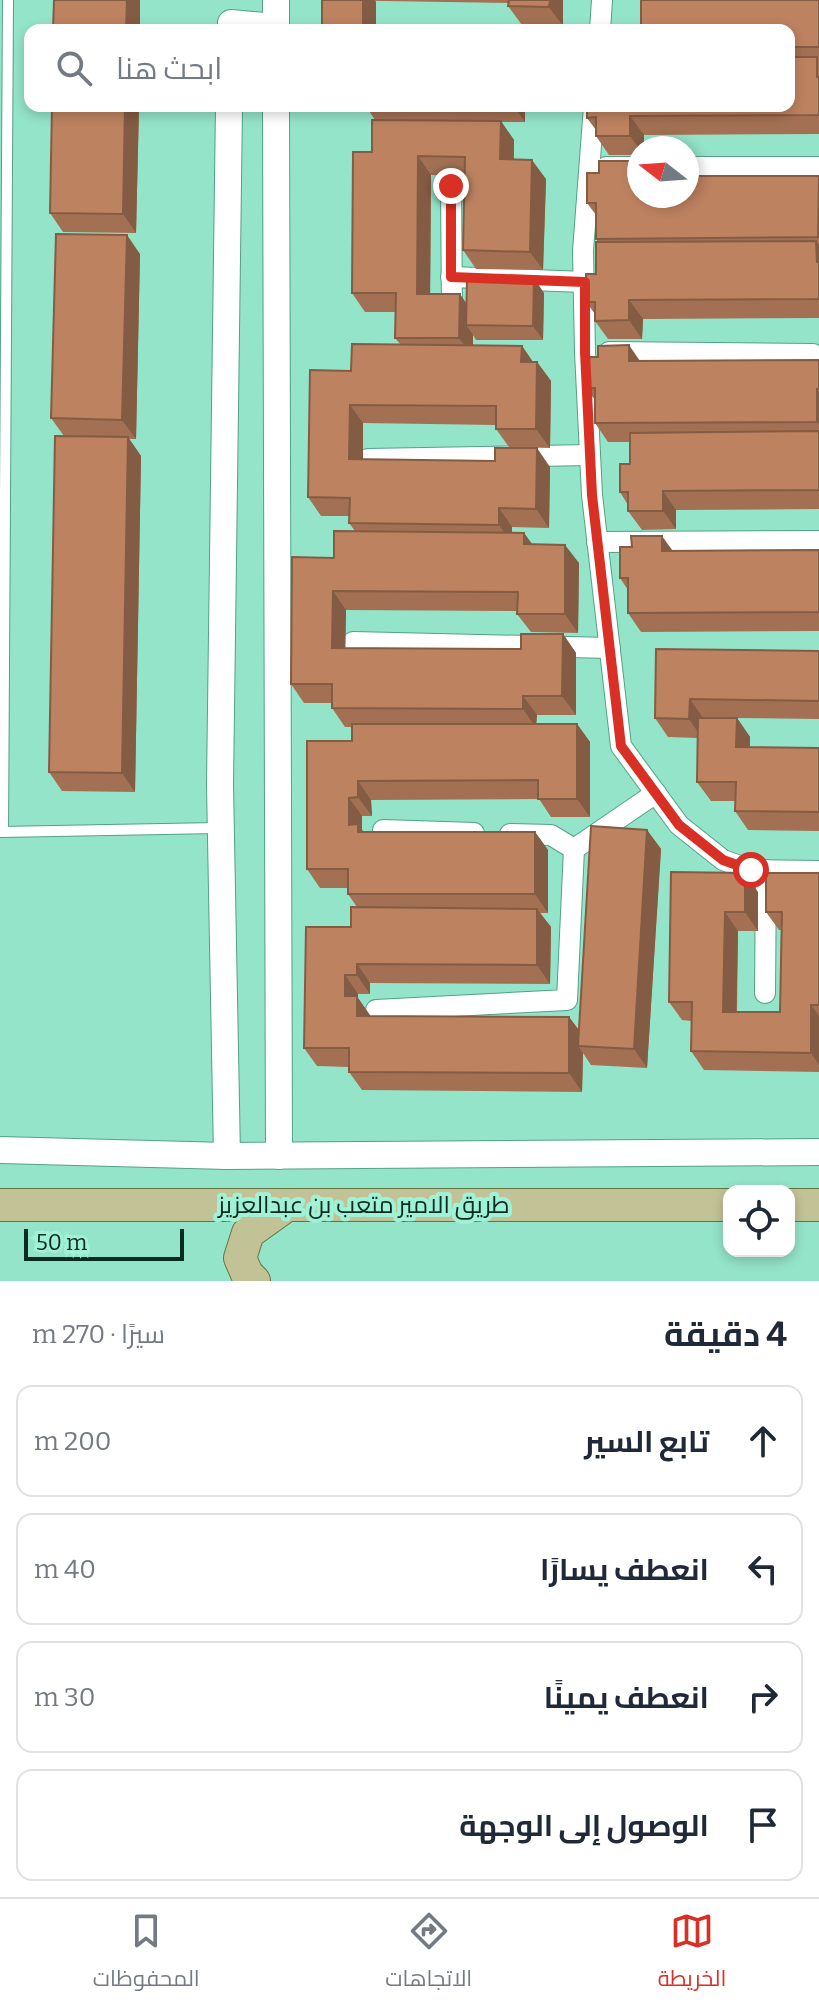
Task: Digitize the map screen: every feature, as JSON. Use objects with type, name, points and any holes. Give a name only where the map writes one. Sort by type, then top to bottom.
[{"type":"main road","name":"طريق الامير متعب بن عبدالعزيز","points":[[0,1205],[723,1205]]},
{"type":"main road","points":[[254,1281],[240,1258],[248,1233],[287,1205]]},
{"type":"main road","points":[[795,1205],[819,1205]]},
{"type":"street","points":[[276,0],[276,24]]},
{"type":"street","points":[[600,24],[602,0]]},
{"type":"street","points":[[231,18],[258,24]]},
{"type":"street","points":[[227,1156],[220,828],[229,112]]},
{"type":"street","points":[[276,112],[279,1156]]},
{"type":"street","points":[[594,112],[583,251],[585,352],[597,542],[621,746],[679,825],[723,860],[751,870],[819,871]]},
{"type":"street","points":[[590,167],[627,167]]},
{"type":"street","points":[[699,167],[819,167]]},
{"type":"street","points":[[451,186],[452,311]]},
{"type":"street","points":[[451,277],[585,282]]},
{"type":"street","points":[[585,352],[813,354]]},
{"type":"street","points":[[368,459],[590,455]]},
{"type":"street","points":[[597,542],[819,541]]},
{"type":"street","points":[[353,642],[610,648]]},
{"type":"street","points":[[574,849],[656,793]]},
{"type":"street","points":[[383,830],[551,835],[574,849]]},
{"type":"street","points":[[376,1010],[567,1000],[574,849]]},
{"type":"street","points":[[765,993],[766,870]]},
{"type":"street","points":[[0,1150],[227,1156],[819,1152]]},
{"type":"lane","points":[[8,0],[1,832],[220,828]]},
{"type":"building","points":[[54,0],[127,0],[126,24],[53,24]]},
{"type":"building","points":[[322,0],[363,0],[363,24],[322,24]]},
{"type":"building","points":[[509,0],[550,0],[549,7],[508,6]]},
{"type":"building","points":[[641,0],[819,0],[819,47],[795,47],[795,24],[641,24]]},
{"type":"building","points":[[795,57],[817,57],[819,115],[630,116],[630,136],[596,136],[596,117],[587,118],[587,112],[795,112]]},
{"type":"building","points":[[52,112],[125,112],[123,214],[50,213]]},
{"type":"building","points":[[372,120],[501,121],[500,159],[532,160],[530,252],[463,250],[465,157],[418,156],[417,294],[460,294],[459,338],[395,338],[396,293],[352,293],[353,152],[372,152]]},
{"type":"building","points":[[599,161],[627,161],[627,208],[699,208],[699,176],[819,176],[818,237],[596,239],[596,203],[587,203],[587,173],[599,173]]},
{"type":"building","points":[[56,234],[127,235],[122,420],[51,418]]},
{"type":"building","points":[[816,241],[819,299],[629,300],[629,320],[595,321],[595,302],[586,302],[586,274],[596,274],[596,242]]},
{"type":"building","points":[[467,278],[534,278],[533,326],[466,325]]},
{"type":"building","points":[[352,344],[522,346],[521,362],[537,362],[536,429],[496,429],[496,406],[350,405],[349,459],[495,461],[495,448],[537,448],[536,509],[499,508],[499,525],[349,523],[350,498],[308,497],[310,370],[351,371]]},
{"type":"building","points":[[629,345],[629,361],[819,360],[817,422],[595,423],[595,388],[586,388],[586,357],[598,357],[598,346]]},
{"type":"building","points":[[819,431],[819,490],[663,491],[663,511],[628,511],[628,492],[620,492],[620,464],[630,464],[630,433]]},
{"type":"building","points":[[55,436],[128,437],[122,773],[49,772]]},
{"type":"building","points":[[334,531],[524,533],[524,544],[565,545],[565,614],[517,614],[518,592],[333,591],[332,648],[521,649],[521,634],[563,634],[562,696],[523,696],[523,709],[332,708],[332,684],[291,684],[292,557],[334,558]]},
{"type":"building","points":[[631,536],[662,536],[662,551],[819,550],[819,612],[628,613],[628,578],[620,578],[620,547],[632,547]]},
{"type":"building","points":[[656,649],[819,651],[819,701],[690,699],[689,719],[655,718]]},
{"type":"building","points":[[698,718],[737,718],[736,747],[819,748],[819,812],[735,811],[736,782],[697,782]]},
{"type":"building","points":[[352,724],[577,724],[577,799],[538,799],[538,780],[358,781],[358,797],[349,798],[349,825],[358,824],[358,832],[535,832],[535,894],[348,894],[348,869],[307,869],[307,741],[352,741]]},
{"type":"building","points":[[591,826],[647,830],[634,1049],[578,1046]]},
{"type":"building","points":[[671,872],[745,873],[745,912],[725,912],[723,1012],[780,1012],[782,912],[766,912],[766,873],[819,873],[819,1005],[811,1005],[811,1053],[691,1051],[692,1002],[669,1002]]},
{"type":"building","points":[[351,907],[537,909],[537,965],[357,964],[357,975],[345,975],[345,996],[357,996],[357,1016],[569,1017],[569,1073],[349,1072],[349,1048],[304,1048],[306,927],[351,927]]},
{"type":"route","points":[[451,186],[451,277],[585,282],[592,495],[621,746],[679,825],[723,860],[751,870]]}]
